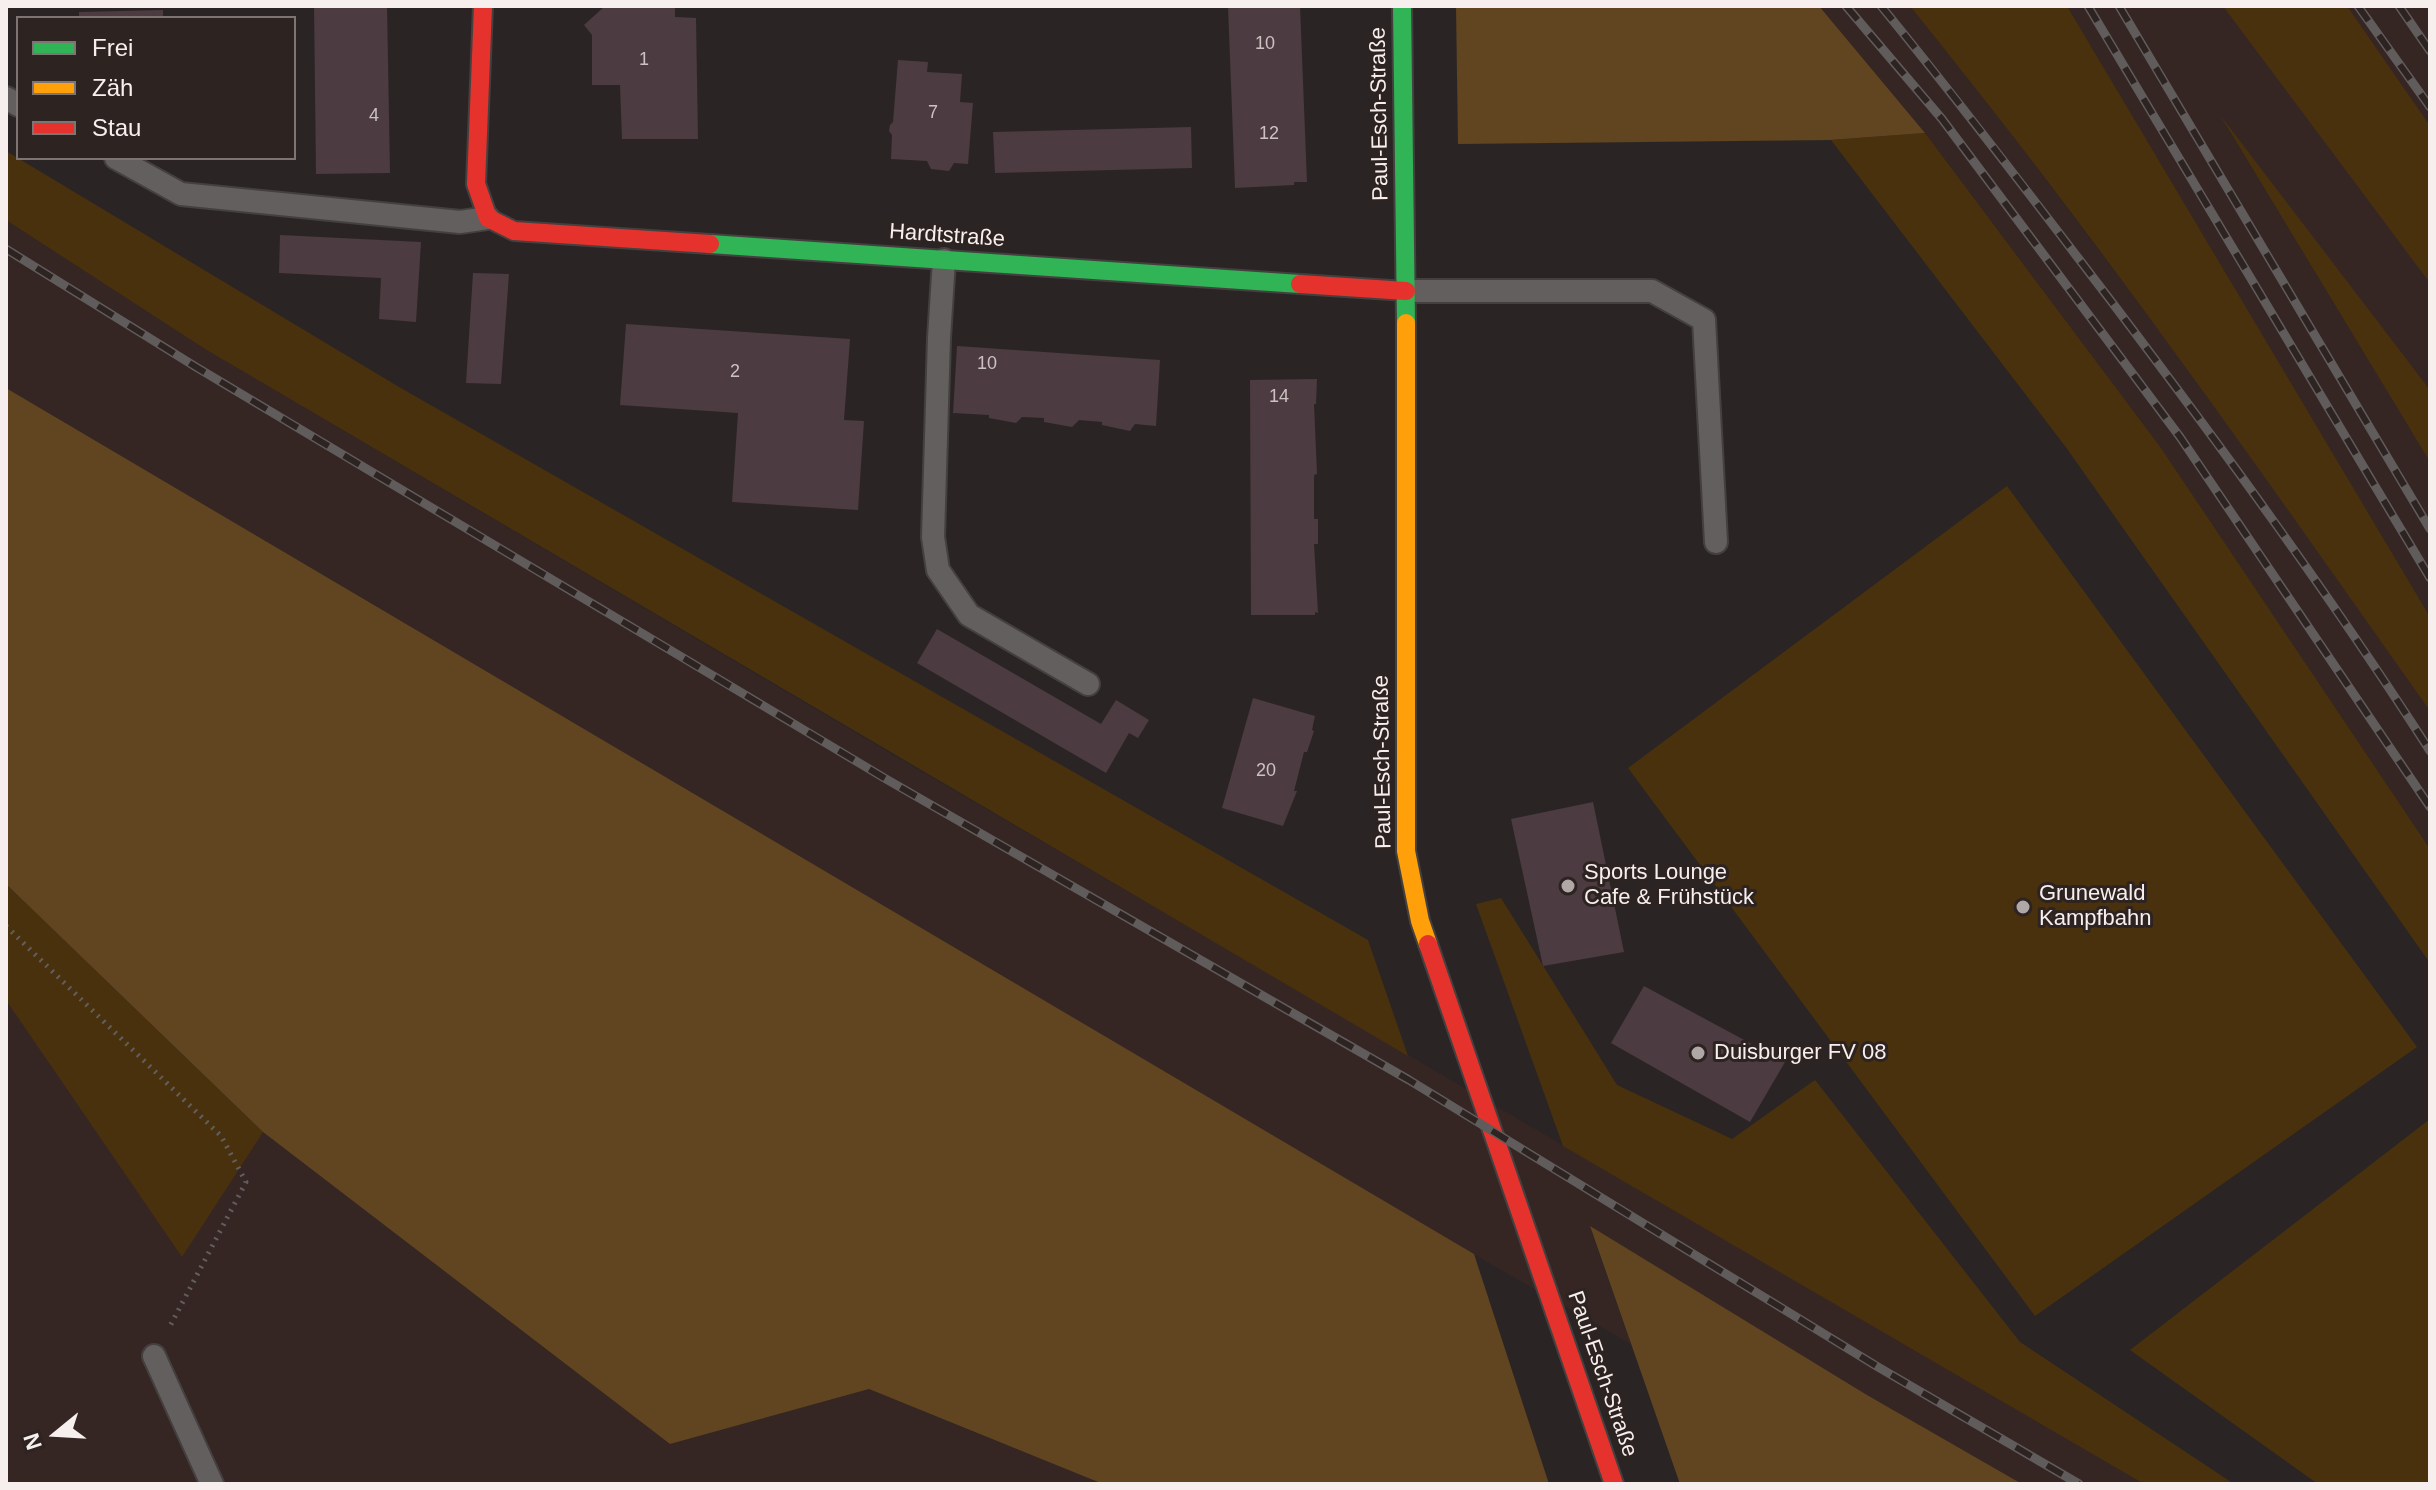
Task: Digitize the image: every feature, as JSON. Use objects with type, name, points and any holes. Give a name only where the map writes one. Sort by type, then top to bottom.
[{"type":"street","points":[[483,6],[476,184],[488,218]]},
{"type":"street","name":"Paul-Esch-Straße","points":[[1402,6],[1406,291],[1406,851],[1420,921],[1614,1484]]},
{"type":"street","name":"Hardtstraße","points":[[488,218],[514,231],[1406,291]]},
{"type":"lane","points":[[120,160],[181,194],[460,222],[488,218]]},
{"type":"lane","points":[[944,260],[933,537],[938,570],[969,615],[1088,684]]},
{"type":"lane","points":[[1406,291],[1652,291],[1704,320],[1716,542]]},
{"type":"lane","points":[[154,1356],[212,1484]]},
{"type":"path","points":[[6,926],[221,1136],[246,1182],[154,1356]]},
{"type":"shaded area","points":[[1456,6],[1819,6],[1925,133],[1830,140],[1458,144]]},
{"type":"shaded area","points":[[1819,6],[1910,6],[1979,91],[2221,412],[2430,711],[2430,849],[2161,448],[1925,133]]},
{"type":"shaded area","points":[[1910,6],[2067,6],[2430,617],[2430,711],[2111,266]]},
{"type":"shaded area","points":[[2067,6],[2430,6],[2430,390],[2225,124],[2430,462],[2430,617]]},
{"type":"shaded area","points":[[2223,6],[2347,6],[2430,126],[2430,283]]},
{"type":"shaded area","points":[[2220,115],[2430,390],[2430,462]]},
{"type":"shaded area","points":[[1925,133],[2161,448],[2430,849],[2430,963],[2065,446],[1831,140]]},
{"type":"shaded area","points":[[6,151],[16,160],[21,160],[399,387],[1368,940],[1408,1056],[205,349],[6,220]]},
{"type":"shaded area","points":[[6,220],[205,349],[902,760],[2144,1484],[2022,1484],[1867,1395],[1590,1228],[1631,1344],[1473,1254],[6,388]]},
{"type":"shaded area","points":[[6,388],[1474,1254],[1549,1484],[1103,1484],[869,1389],[670,1444],[263,1132],[6,884]]},
{"type":"shaded area","name":"Grunewald Kampfbahn","points":[[2007,486],[2417,1047],[2035,1316],[1628,768]]},
{"type":"shaded area","points":[[6,884],[263,1132],[670,1444],[869,1389],[1103,1484],[6,1484]]},
{"type":"shaded area","points":[[6,884],[263,1132],[182,1257],[6,1000]]},
{"type":"shaded area","points":[[1501,898],[1617,1085],[1732,1139],[1815,1080],[2020,1342],[2234,1484],[2144,1484],[1563,1146],[1476,904]]},
{"type":"shaded area","points":[[2430,1119],[2430,1484],[2318,1484],[2130,1350]]},
{"type":"shaded area","points":[[1590,1226],[1867,1395],[2022,1484],[1680,1484]]},
{"type":"building","points":[[314,6],[387,6],[390,173],[316,174]]},
{"type":"building","points":[[605,6],[675,6],[675,17],[696,18],[698,139],[622,139],[620,85],[592,85],[592,35],[584,25]]},
{"type":"building","points":[[1228,6],[1300,6],[1307,182],[1235,188]]},
{"type":"building","points":[[163,10],[163,16],[79,16],[79,12]]},
{"type":"building","points":[[898,60],[928,62],[927,72],[962,74],[960,102],[973,103],[968,164],[954,163],[949,171],[931,169],[927,161],[891,159],[892,135],[889,131],[893,122]]},
{"type":"building","points":[[1191,127],[1192,168],[995,173],[993,132]]},
{"type":"building","points":[[280,235],[421,242],[416,322],[379,319],[381,278],[279,273]]},
{"type":"building","points":[[473,273],[509,274],[501,384],[466,383]]},
{"type":"building","points":[[626,324],[850,339],[844,420],[864,421],[858,510],[732,502],[738,413],[620,405]]},
{"type":"building","points":[[957,346],[1160,360],[1156,426],[1135,424],[1130,431],[1102,425],[1102,422],[1079,420],[1072,427],[1044,422],[1044,418],[1022,417],[1016,423],[989,418],[989,415],[953,413]]},
{"type":"building","points":[[1317,379],[1314,404],[1317,474],[1314,475],[1314,519],[1318,519],[1318,544],[1314,544],[1318,613],[1251,615],[1250,380]]},
{"type":"building","points":[[937,629],[1101,724],[1116,700],[1149,720],[1138,738],[1129,733],[1106,773],[917,663]]},
{"type":"building","points":[[1253,698],[1315,716],[1314,731],[1307,752],[1304,752],[1294,791],[1297,791],[1283,826],[1222,808]]},
{"type":"building","name":"Sports Lounge Cafe & Frühstück","points":[[1593,802],[1624,952],[1543,966],[1511,819]]},
{"type":"building","name":"Duisburger FV 08","points":[[1644,986],[1785,1062],[1750,1122],[1611,1043]]},
{"type":"railway","points":[[1846,6],[1942,119],[2180,437],[2430,807]]},
{"type":"railway","points":[[1881,6],[1996,150],[2192,408],[2314,578],[2430,751]]},
{"type":"railway","points":[[2088,6],[2430,578]]},
{"type":"railway","points":[[2119,6],[2430,529]]},
{"type":"railway","points":[[2358,6],[2430,107]]},
{"type":"railway","points":[[2399,6],[2430,51]]},
{"type":"railway","points":[[6,249],[196,367],[886,779],[1409,1080],[1878,1367],[2079,1484]]},
{"type":"traffic: fast","points":[[1402,6],[1406,323]]},
{"type":"traffic: fast","points":[[710,244],[1300,284]]},
{"type":"traffic: slow","points":[[1406,323],[1406,851],[1420,921],[1428,944]]},
{"type":"traffic: jam","points":[[483,6],[476,184],[488,218],[514,231],[710,244]]},
{"type":"traffic: jam","points":[[1300,284],[1406,291]]},
{"type":"traffic: jam","points":[[1428,944],[1614,1484]]},
{"type":"place","name":"Sports Lounge Cafe & Frühstück","points":[[1568,886]]},
{"type":"place","name":"Grunewald Kampfbahn","points":[[2023,907]]},
{"type":"place","name":"Duisburger FV 08","points":[[1698,1053]]}]
